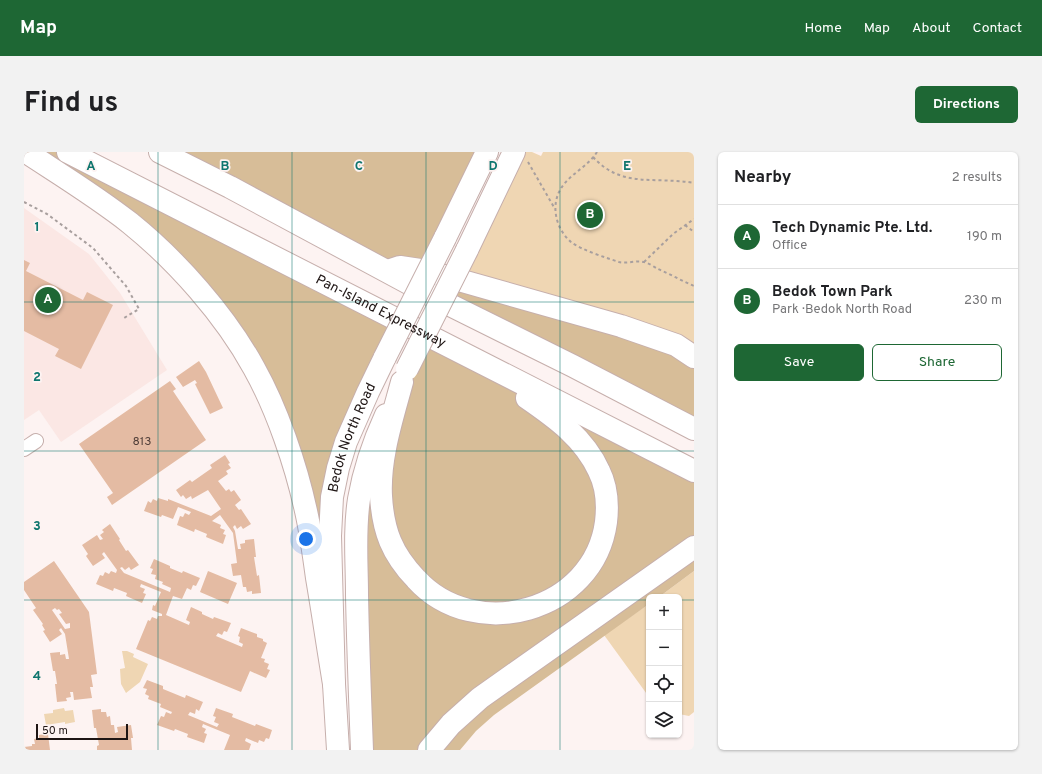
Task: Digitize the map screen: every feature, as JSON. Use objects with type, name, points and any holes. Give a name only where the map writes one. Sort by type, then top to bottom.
[{"type":"main road","points":[[26,152],[108,207],[163,252],[183,272],[208,302],[236,338],[251,362],[273,406],[303,498],[334,684]]},
{"type":"main road","name":"Pan-Island Expressway","points":[[68,152],[694,471]]},
{"type":"main road","points":[[160,152],[230,187],[442,301],[573,366],[694,429]]},
{"type":"main road","name":"Bedok North Road","points":[[338,750],[334,684],[330,536],[332,498],[335,482],[344,448],[352,427],[385,357],[487,152]]},
{"type":"main road","name":"Bedok North Road","points":[[362,750],[356,539],[359,498],[364,476],[382,424],[404,375],[467,250],[520,155]]},
{"type":"main road","points":[[388,271],[400,267],[427,271],[621,326],[673,344],[694,357]]},
{"type":"main road","points":[[404,375],[385,446],[381,489],[383,515],[388,536],[395,554],[418,582],[435,596],[452,606],[471,611],[493,614],[514,612],[534,607],[556,597],[586,571],[594,560],[601,546],[607,506],[605,486],[602,476],[585,448],[566,427],[455,349]]},
{"type":"main road","points":[[429,750],[451,724],[480,698],[692,549]]},
{"type":"street","points":[[24,449],[36,441]]},
{"type":"path","points":[[596,152],[593,157],[563,185],[557,197],[556,217],[561,230],[567,238],[577,246],[621,262],[644,262],[694,286]]},
{"type":"path","points":[[520,155],[556,210]]},
{"type":"path","points":[[593,157],[607,170],[623,177],[632,179],[694,183]]},
{"type":"path","points":[[24,202],[47,214],[93,248],[126,286],[139,309],[124,318]]},
{"type":"path","points":[[644,262],[670,237],[694,219]]},
{"type":"path","points":[[685,225],[694,232]]},
{"type":"shaded area","points":[[26,152],[68,152],[402,322],[346,442],[332,599],[291,459],[200,292]]},
{"type":"shaded area","points":[[161,152],[487,152],[427,271],[400,267]]},
{"type":"shaded area","points":[[517,152],[532,152],[541,156],[543,152],[694,152],[694,352],[458,274]]},
{"type":"shaded area","points":[[24,208],[89,254],[120,293],[167,370],[61,442],[39,410],[24,420]]},
{"type":"shaded area","points":[[454,279],[694,357],[694,429],[442,301]]},
{"type":"shaded area","points":[[425,334],[694,471],[694,571],[663,594],[646,594],[646,606],[494,715],[476,731],[460,750],[362,750],[356,539]]},
{"type":"shaded area","points":[[694,571],[694,712],[689,716],[682,715],[682,594],[663,594]]},
{"type":"shaded area","points":[[646,606],[646,693],[604,635]]},
{"type":"shaded area","points":[[122,651],[127,651],[134,654],[133,657],[148,664],[140,682],[126,693],[121,684],[120,669],[125,668]]},
{"type":"shaded area","points":[[64,708],[65,711],[73,710],[75,722],[46,725],[44,714],[53,713],[53,710]]},
{"type":"building","points":[[24,260],[30,263],[26,271],[83,300],[87,292],[113,305],[81,369],[55,356],[59,349],[24,331]]},
{"type":"building","points":[[199,361],[206,372],[223,408],[210,414],[195,384],[197,383],[195,380],[183,387],[176,377]]},
{"type":"building","points":[[170,381],[176,389],[173,391],[206,440],[112,505],[107,497],[113,493],[79,444]]},
{"type":"building","points":[[225,455],[231,468],[226,471],[228,474],[218,481],[226,491],[229,489],[231,492],[234,490],[241,500],[235,505],[239,510],[241,509],[251,524],[243,529],[241,526],[237,529],[235,525],[233,527],[238,549],[241,549],[240,544],[245,543],[245,540],[254,539],[256,557],[254,557],[257,576],[259,575],[261,593],[252,594],[252,591],[247,592],[246,587],[243,587],[241,575],[233,576],[231,564],[237,563],[233,533],[220,515],[212,521],[221,525],[220,528],[225,530],[223,534],[226,535],[223,544],[206,537],[207,534],[195,529],[194,532],[177,525],[180,516],[183,517],[185,513],[189,515],[191,512],[178,507],[173,519],[162,515],[161,517],[144,511],[148,501],[151,503],[153,499],[157,501],[158,498],[168,501],[168,499],[211,516],[221,509],[208,490],[192,499],[191,496],[186,499],[183,495],[181,497],[176,490],[190,480],[192,482],[212,468],[210,465]]},
{"type":"building","points":[[110,524],[126,551],[128,550],[139,565],[131,570],[129,567],[125,570],[122,567],[120,568],[124,573],[170,592],[171,588],[162,584],[163,582],[155,579],[156,575],[151,574],[153,569],[150,568],[154,559],[182,573],[183,571],[200,578],[196,586],[193,585],[191,590],[187,588],[182,599],[173,596],[166,615],[189,625],[190,622],[186,620],[191,607],[213,619],[214,617],[231,623],[227,632],[224,631],[222,635],[218,633],[216,636],[242,647],[243,644],[239,642],[240,637],[238,636],[241,628],[257,634],[257,637],[263,639],[263,641],[267,643],[261,658],[265,659],[264,662],[269,664],[267,669],[270,670],[266,678],[250,671],[241,692],[136,649],[148,620],[150,621],[152,617],[157,619],[158,616],[162,616],[162,614],[152,610],[153,605],[155,606],[161,592],[141,584],[140,587],[145,589],[143,593],[146,594],[142,603],[126,596],[127,593],[114,588],[113,591],[96,584],[100,575],[103,576],[105,572],[109,574],[111,571],[116,573],[117,570],[104,552],[102,554],[105,558],[93,566],[86,556],[88,554],[82,545],[97,535],[100,540],[103,539],[100,535],[104,532],[102,530]]},
{"type":"building","points":[[54,561],[89,612],[97,674],[91,675],[93,687],[90,687],[92,698],[74,700],[73,692],[70,692],[71,697],[66,698],[67,701],[57,702],[55,684],[57,684],[50,653],[60,652],[60,655],[65,654],[66,659],[69,659],[65,634],[61,628],[59,630],[62,634],[50,642],[43,631],[45,630],[42,625],[43,624],[33,610],[36,608],[24,590],[24,582]],"holes":[[[55,608],[57,610],[59,609],[62,613],[59,614],[66,624],[70,623],[70,628],[65,629],[52,610]]]},
{"type":"building","points":[[208,571],[237,583],[228,604],[200,592]]},
{"type":"building","points":[[147,680],[163,686],[163,689],[185,698],[186,695],[203,702],[199,711],[196,709],[195,714],[190,712],[188,715],[217,727],[219,724],[214,722],[216,717],[213,716],[216,708],[233,714],[232,717],[255,726],[256,724],[272,730],[269,739],[266,738],[264,742],[259,740],[258,743],[246,738],[245,741],[251,744],[249,750],[224,750],[230,735],[203,724],[202,727],[206,729],[204,733],[207,734],[204,743],[187,737],[188,734],[175,729],[174,731],[157,725],[161,716],[164,717],[166,712],[171,714],[172,712],[160,707],[161,704],[148,699],[149,696],[145,694],[147,689],[143,688]]},
{"type":"building","points":[[101,709],[101,712],[106,712],[107,717],[110,716],[111,725],[114,725],[115,733],[118,732],[117,727],[131,725],[133,738],[131,738],[132,750],[97,750],[97,746],[99,745],[96,728],[94,728],[92,710]]},
{"type":"building","points":[[48,734],[50,750],[24,750],[24,747],[35,744],[34,739],[39,738],[39,735]]},
{"type":"place","name":"Bedok Town Park","points":[[590,215]]},
{"type":"place","name":"Tech Dynamic Pte. Ltd.","points":[[48,300]]}]
